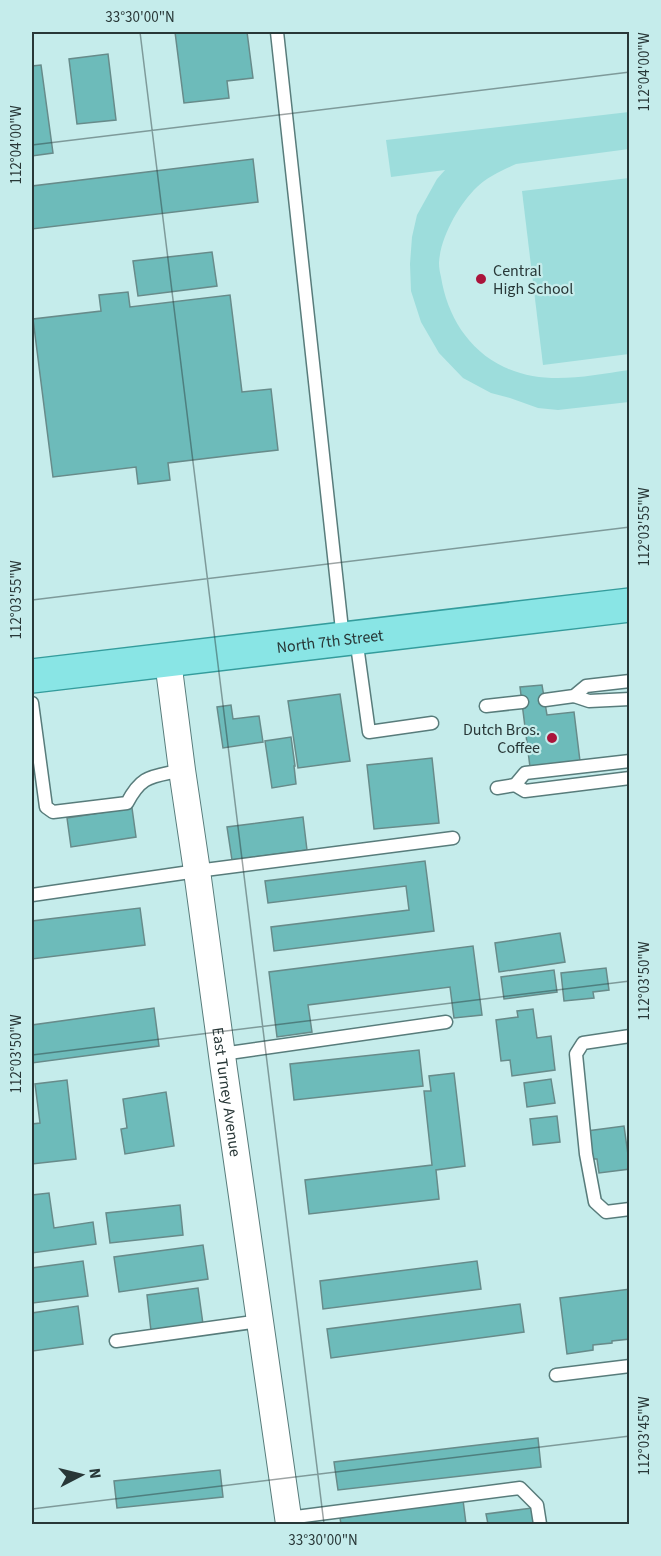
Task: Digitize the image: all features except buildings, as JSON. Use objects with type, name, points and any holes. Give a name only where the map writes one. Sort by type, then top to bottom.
[{"type":"main road","name":"North 7th Street","points":[[32,676],[630,605]]},
{"type":"street","name":"East Turney Avenue","points":[[168,661],[288,1521]]},
{"type":"lane","points":[[277,32],[350,638],[369,732],[432,723]]},
{"type":"lane","points":[[574,696],[586,686],[630,681]]},
{"type":"lane","points":[[545,700],[574,696],[589,701],[630,699]]},
{"type":"lane","points":[[486,706],[522,702]]},
{"type":"lane","points":[[32,703],[46,807],[53,812],[127,803],[134,789],[147,778],[182,770]]},
{"type":"lane","points":[[515,785],[525,773],[630,761]]},
{"type":"lane","points":[[496,788],[515,785],[525,791],[630,778]]},
{"type":"lane","points":[[32,895],[453,838]]},
{"type":"lane","points":[[222,1054],[446,1022]]},
{"type":"lane","points":[[630,1036],[583,1043],[576,1054],[586,1154],[595,1202],[606,1212],[630,1209]]},
{"type":"lane","points":[[116,1341],[260,1320]]},
{"type":"lane","points":[[556,1376],[630,1366]]},
{"type":"lane","points":[[288,1521],[520,1488],[537,1505],[540,1524]]},
{"type":"shaded area","points":[[629,112],[629,149],[516,164],[481,183],[470,194],[452,222],[443,243],[439,263],[444,291],[454,318],[470,341],[491,360],[519,373],[550,378],[582,377],[629,370],[629,402],[558,410],[538,408],[491,393],[463,378],[439,353],[421,322],[411,291],[412,237],[417,215],[437,179],[445,170],[391,177],[386,140]]},
{"type":"shaded area","points":[[629,178],[629,354],[543,365],[522,191]]},
{"type":"place","name":"Central High School","points":[[481,279]]},
{"type":"place","name":"Dutch Bros. Coffee","points":[[552,738]]}]
